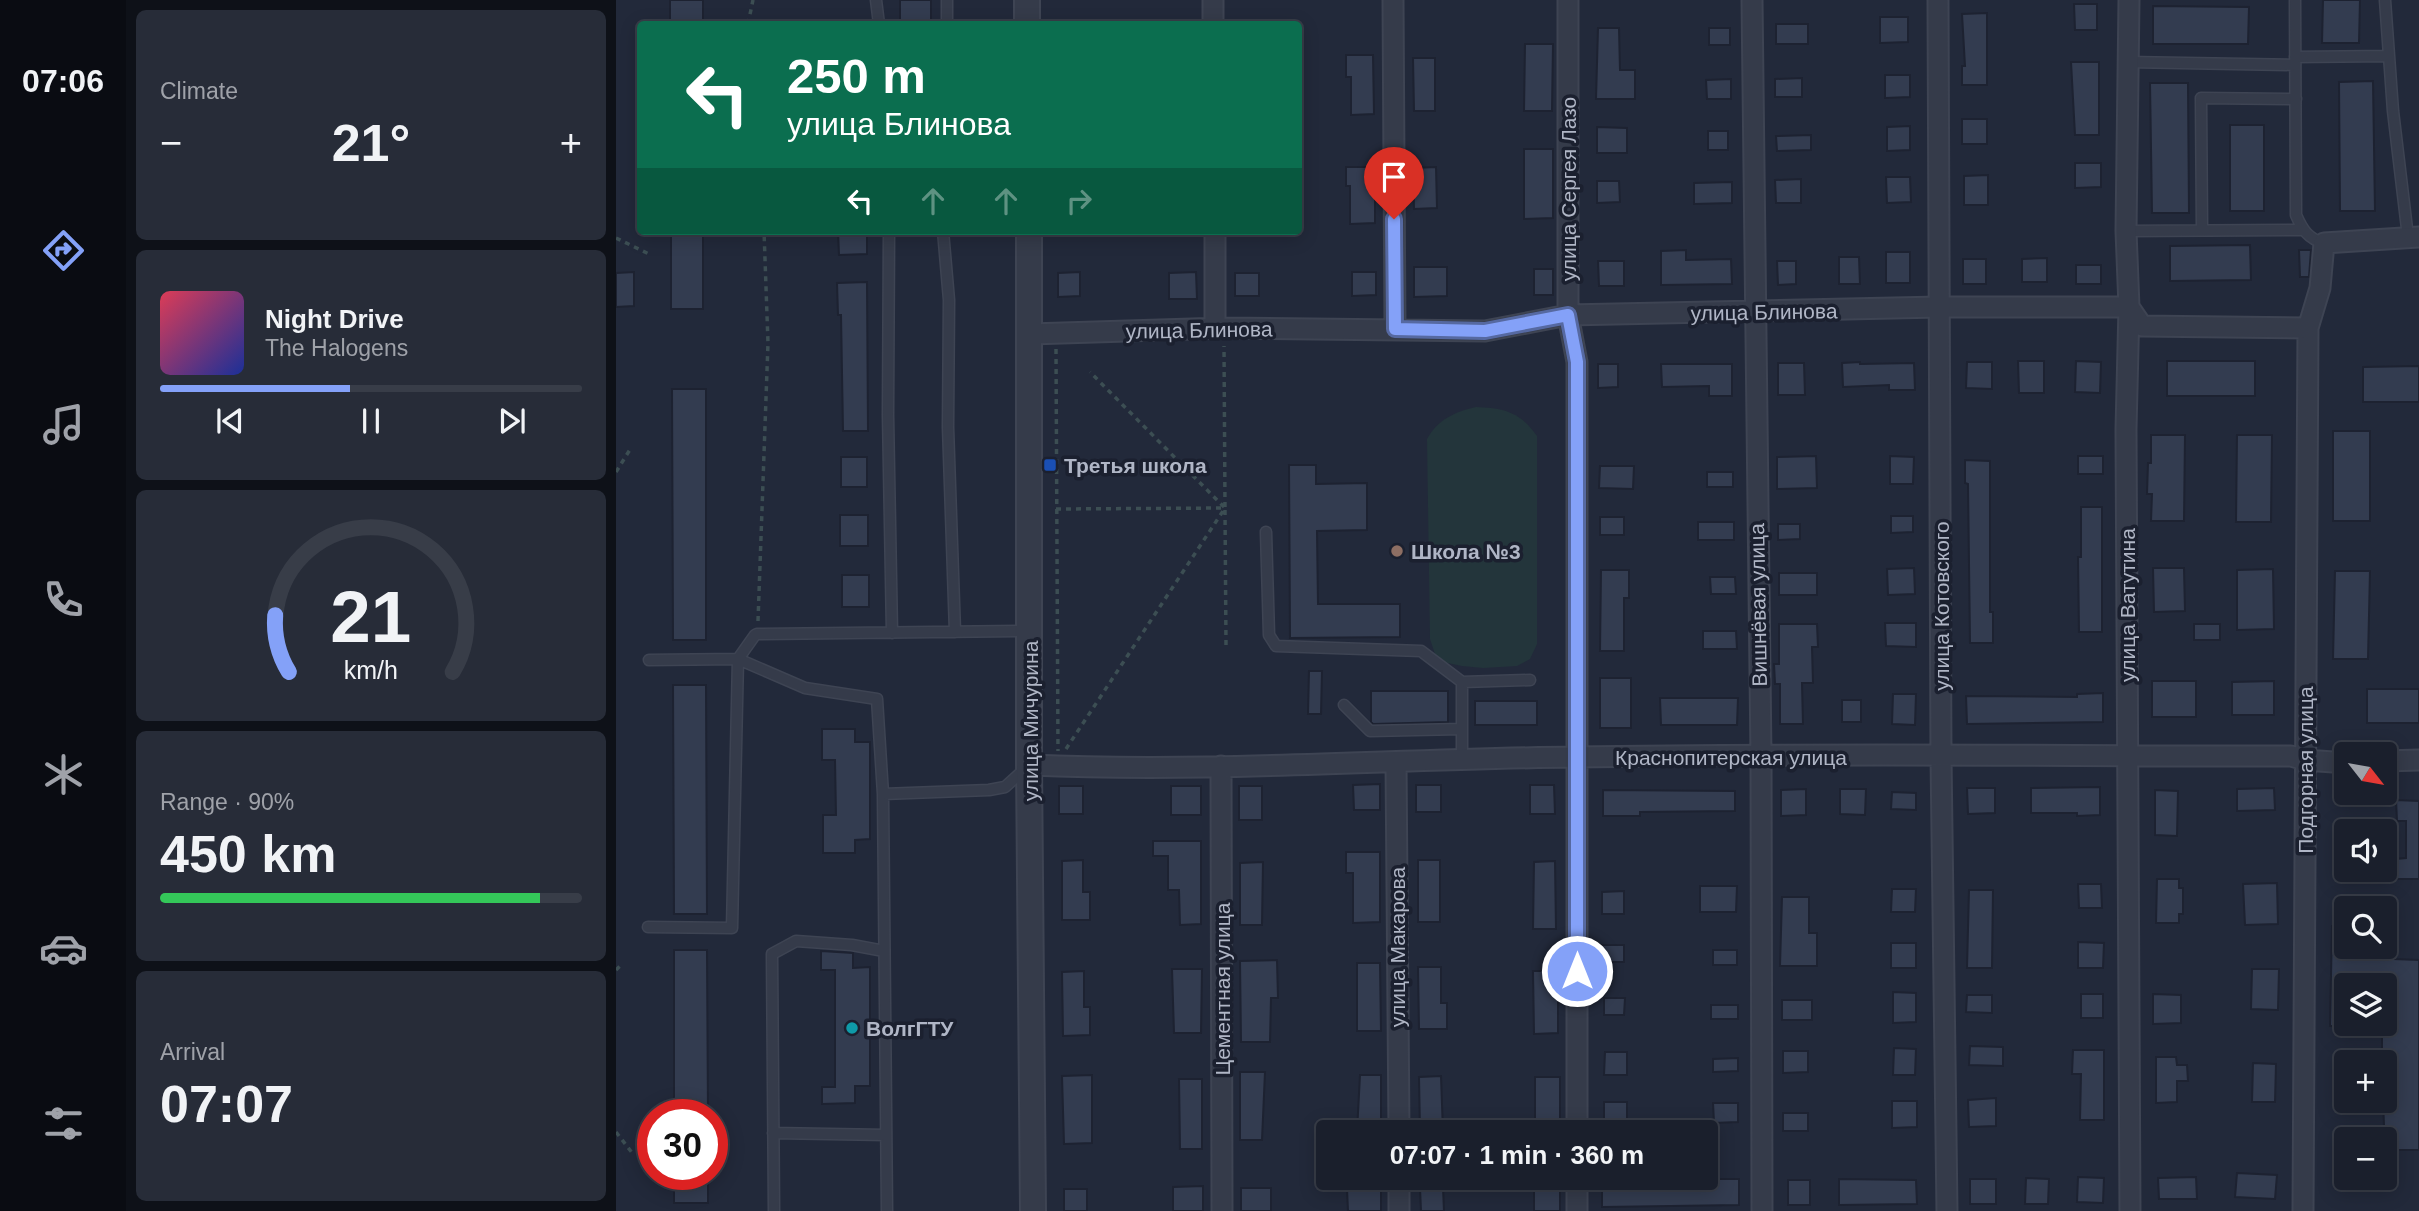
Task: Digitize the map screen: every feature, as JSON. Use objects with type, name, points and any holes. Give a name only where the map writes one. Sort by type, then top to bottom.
[{"type":"street","points":[[1027,0],[1027,21]]},
{"type":"street","points":[[1213,0],[1213,21]]},
{"type":"street","points":[[1393,0],[1395,329]]},
{"type":"street","name":"улица Сергея Лазо","points":[[1568,0],[1568,315],[1577,362],[1577,1120]]},
{"type":"street","name":"Вишнёвая улица","points":[[1752,0],[1762,1211]]},
{"type":"street","name":"улица Котовского","points":[[1938,0],[1941,757],[1947,1211]]},
{"type":"street","name":"улица Ватутина","points":[[2129,0],[2126,231],[2129,307],[2126,429],[2130,1211]]},
{"type":"street","name":"улица Мичурина","points":[[1028,235],[1033,1211]]},
{"type":"street","points":[[1215,235],[1220,328]]},
{"type":"street","points":[[2129,307],[2143,326],[2308,328],[2320,288],[2324,243],[2414,237]]},
{"type":"street","name":"улица Блинова","points":[[1030,334],[1220,328],[1485,331],[1568,315],[1939,307],[2129,307]]},
{"type":"street","name":"Подгорная улица","points":[[2303,1211],[2308,328]]},
{"type":"street","name":"Краснопитерская улица","points":[[1030,766],[1221,766],[1462,759],[1760,756],[2291,755],[2305,760],[2334,762]]},
{"type":"street","points":[[2398,761],[2419,760]]},
{"type":"street","name":"улица Макарова","points":[[1396,762],[1399,1120]]},
{"type":"street","name":"Цементная улица","points":[[1221,766],[1222,1211]]},
{"type":"street","points":[[1399,1190],[1399,1211]]},
{"type":"street","points":[[1577,1190],[1577,1211]]},
{"type":"lane","points":[[876,0],[879,21]]},
{"type":"lane","points":[[947,0],[947,21]]},
{"type":"lane","points":[[2295,0],[2296,215],[2302,230],[2314,241],[2324,243]]},
{"type":"lane","points":[[2385,0],[2389,56],[2414,237]]},
{"type":"lane","points":[[2127,62],[2295,61],[2389,56]]},
{"type":"lane","points":[[2202,230],[2201,99],[2295,99]]},
{"type":"lane","points":[[2126,231],[2302,230]]},
{"type":"lane","points":[[889,235],[888,415],[892,633]]},
{"type":"lane","points":[[943,235],[949,300],[948,427],[955,632]]},
{"type":"lane","points":[[1266,533],[1269,635],[1276,646],[1421,651],[1462,682],[1531,680]]},
{"type":"lane","points":[[648,927],[733,928],[738,659],[754,635],[1030,631]]},
{"type":"lane","points":[[649,660],[738,659],[805,688],[877,699],[883,794],[887,1211]]},
{"type":"lane","points":[[1462,682],[1462,759]]},
{"type":"lane","points":[[1344,705],[1370,731],[1461,729]]},
{"type":"lane","points":[[883,794],[1005,787],[1030,766]]},
{"type":"lane","points":[[774,1211],[772,954],[796,941],[852,945],[884,951]]},
{"type":"lane","points":[[773,1133],[886,1135]]},
{"type":"path","points":[[749,21],[753,0]]},
{"type":"path","points":[[757,634],[768,343],[764,235]]},
{"type":"path","points":[[616,238],[649,254]]},
{"type":"path","points":[[1220,328],[1226,645]]},
{"type":"path","points":[[1056,333],[1058,767]]},
{"type":"path","points":[[1090,372],[1225,508]]},
{"type":"path","points":[[616,472],[631,448]]},
{"type":"path","points":[[1056,509],[1225,508]]},
{"type":"path","points":[[1058,767],[1065,750],[1225,508]]},
{"type":"path","points":[[616,970],[623,963]]},
{"type":"path","points":[[616,1132],[633,1154]]},
{"type":"shaded area","points":[[1476,407],[1511,413],[1524,421],[1537,436],[1537,644],[1530,659],[1517,666],[1483,668],[1443,662],[1435,654],[1430,639],[1427,439],[1436,426],[1448,417]]},
{"type":"building","points":[[670,0],[703,0],[703,21],[670,21]]},
{"type":"building","points":[[900,0],[931,0],[931,21],[900,21]]},
{"type":"building","points":[[2323,0],[2360,0],[2359,43],[2322,43]]},
{"type":"building","points":[[2074,4],[2097,4],[2097,30],[2075,30]]},
{"type":"building","points":[[2153,6],[2249,7],[2248,44],[2153,44]]},
{"type":"building","points":[[1987,13],[1987,85],[1962,85],[1962,66],[1965,66],[1962,14]]},
{"type":"building","points":[[1880,17],[1908,17],[1908,42],[1880,43]]},
{"type":"building","points":[[1776,24],[1808,24],[1808,44],[1776,44]]},
{"type":"building","points":[[1598,28],[1619,28],[1620,70],[1635,70],[1635,99],[1596,99]]},
{"type":"building","points":[[1709,28],[1730,28],[1730,45],[1709,45]]},
{"type":"building","points":[[1525,44],[1553,44],[1552,111],[1524,111]]},
{"type":"building","points":[[1346,55],[1373,55],[1374,114],[1351,115],[1351,77],[1346,77]]},
{"type":"building","points":[[1413,58],[1435,58],[1435,111],[1414,111]]},
{"type":"building","points":[[2071,62],[2099,62],[2099,135],[2075,135]]},
{"type":"building","points":[[1885,75],[1910,75],[1910,97],[1885,98]]},
{"type":"building","points":[[1802,78],[1802,97],[1775,97],[1775,79]]},
{"type":"building","points":[[1731,79],[1731,99],[1707,99],[1706,80]]},
{"type":"building","points":[[2373,81],[2375,211],[2340,211],[2339,82]]},
{"type":"building","points":[[2150,83],[2188,83],[2189,213],[2152,213]]},
{"type":"building","points":[[1962,119],[1987,119],[1987,144],[1962,144]]},
{"type":"building","points":[[2230,125],[2264,125],[2264,211],[2230,211]]},
{"type":"building","points":[[1910,126],[1910,150],[1887,151],[1887,127]]},
{"type":"building","points":[[1597,127],[1627,128],[1627,153],[1597,153]]},
{"type":"building","points":[[1708,131],[1728,131],[1728,150],[1708,150]]},
{"type":"building","points":[[1811,135],[1811,150],[1777,151],[1776,136]]},
{"type":"building","points":[[1524,149],[1553,149],[1553,218],[1524,219]]},
{"type":"building","points":[[2075,163],[2101,163],[2101,187],[2075,188]]},
{"type":"building","points":[[1346,167],[1375,167],[1375,223],[1350,224],[1350,186],[1346,186]]},
{"type":"building","points":[[1436,167],[1437,208],[1414,209],[1413,168]]},
{"type":"building","points":[[1988,175],[1988,205],[1964,205],[1964,176]]},
{"type":"building","points":[[1886,177],[1910,177],[1911,202],[1887,203]]},
{"type":"building","points":[[1801,179],[1801,203],[1776,203],[1775,180]]},
{"type":"building","points":[[1597,181],[1619,181],[1620,202],[1597,203]]},
{"type":"building","points":[[1732,182],[1732,203],[1694,204],[1694,183]]},
{"type":"building","points":[[671,235],[703,235],[703,309],[671,309]]},
{"type":"building","points":[[838,235],[867,235],[867,254],[839,255]]},
{"type":"building","points":[[2250,245],[2251,280],[2170,281],[2170,246]]},
{"type":"building","points":[[1686,250],[1686,260],[1731,259],[1732,284],[1661,285],[1661,251]]},
{"type":"building","points":[[2299,250],[2311,250],[2309,277],[2300,277]]},
{"type":"building","points":[[1886,252],[1910,252],[1910,283],[1886,283]]},
{"type":"building","points":[[1839,257],[1859,257],[1860,284],[1839,284]]},
{"type":"building","points":[[2047,258],[2047,282],[2022,282],[2022,259]]},
{"type":"building","points":[[1963,259],[1986,259],[1986,284],[1963,284]]},
{"type":"building","points":[[1598,261],[1624,261],[1624,286],[1599,286]]},
{"type":"building","points":[[1777,261],[1796,261],[1796,284],[1778,285]]},
{"type":"building","points":[[2076,265],[2101,265],[2101,284],[2076,284]]},
{"type":"building","points":[[1414,267],[1447,267],[1447,296],[1414,297]]},
{"type":"building","points":[[1534,269],[1553,269],[1553,295],[1534,295]]},
{"type":"building","points":[[634,272],[634,306],[616,307],[616,273]]},
{"type":"building","points":[[1080,272],[1080,296],[1058,297],[1058,273]]},
{"type":"building","points":[[1196,272],[1197,299],[1169,299],[1169,273]]},
{"type":"building","points":[[1352,272],[1376,272],[1376,295],[1352,296]]},
{"type":"building","points":[[1235,273],[1259,273],[1259,296],[1235,296]]},
{"type":"building","points":[[867,282],[868,431],[843,431],[841,315],[838,315],[837,283]]},
{"type":"building","points":[[2018,361],[2044,361],[2044,393],[2019,393]]},
{"type":"building","points":[[2076,361],[2101,362],[2100,393],[2075,392]]},
{"type":"building","points":[[2167,361],[2255,361],[2255,396],[2167,396]]},
{"type":"building","points":[[1967,362],[1992,362],[1992,389],[1966,388]]},
{"type":"building","points":[[1778,363],[1804,363],[1805,395],[1778,395]]},
{"type":"building","points":[[1842,363],[1914,363],[1915,390],[1889,390],[1889,385],[1843,387]]},
{"type":"building","points":[[1598,364],[1618,364],[1618,387],[1598,388]]},
{"type":"building","points":[[1661,364],[1732,364],[1732,396],[1709,396],[1709,386],[1662,387]]},
{"type":"building","points":[[2419,366],[2419,402],[2363,402],[2363,367]]},
{"type":"building","points":[[672,389],[706,389],[706,640],[673,640]]},
{"type":"building","points":[[2333,431],[2370,431],[2370,521],[2333,521]]},
{"type":"building","points":[[2151,435],[2185,435],[2184,521],[2151,521],[2152,494],[2147,494]]},
{"type":"building","points":[[2237,435],[2272,435],[2271,522],[2236,522]]},
{"type":"building","points":[[1816,456],[1817,488],[1777,489],[1777,457]]},
{"type":"building","points":[[1890,456],[1914,457],[1913,484],[1890,484]]},
{"type":"building","points":[[2078,456],[2103,456],[2103,474],[2078,474]]},
{"type":"building","points":[[841,457],[867,457],[867,487],[841,487]]},
{"type":"building","points":[[1965,460],[1990,461],[1990,612],[1993,612],[1993,643],[1970,643],[1968,484],[1965,483]]},
{"type":"building","points":[[1289,465],[1316,465],[1316,484],[1367,483],[1367,530],[1317,531],[1318,604],[1400,604],[1400,637],[1290,638]]},
{"type":"building","points":[[1600,466],[1634,466],[1633,489],[1599,488]]},
{"type":"building","points":[[1707,472],[1733,472],[1733,487],[1707,487]]},
{"type":"building","points":[[2081,507],[2102,507],[2102,632],[2079,632],[2078,557],[2081,557]]},
{"type":"building","points":[[840,515],[868,515],[868,546],[840,546]]},
{"type":"building","points":[[1891,516],[1913,516],[1913,532],[1891,533]]},
{"type":"building","points":[[1600,517],[1624,517],[1624,535],[1600,535]]},
{"type":"building","points":[[1698,522],[1734,522],[1734,540],[1698,540]]},
{"type":"building","points":[[1778,524],[1800,524],[1800,539],[1778,540]]},
{"type":"building","points":[[1914,568],[1915,594],[1888,595],[1887,569]]},
{"type":"building","points":[[2153,568],[2184,568],[2185,611],[2154,612]]},
{"type":"building","points":[[2273,569],[2274,629],[2237,630],[2237,570]]},
{"type":"building","points":[[1601,570],[1629,570],[1629,598],[1624,598],[1624,651],[1600,651]]},
{"type":"building","points":[[2335,571],[2370,571],[2368,659],[2333,659]]},
{"type":"building","points":[[1779,573],[1817,573],[1817,595],[1779,595]]},
{"type":"building","points":[[842,575],[869,575],[869,607],[842,607]]},
{"type":"building","points":[[1710,577],[1735,577],[1736,594],[1711,594]]},
{"type":"building","points":[[1885,623],[1916,623],[1916,647],[1886,646]]},
{"type":"building","points":[[1779,624],[1817,624],[1818,647],[1812,647],[1813,683],[1802,683],[1803,724],[1780,724],[1780,684],[1775,684],[1774,664],[1779,664]]},
{"type":"building","points":[[2194,624],[2220,624],[2220,640],[2194,640]]},
{"type":"building","points":[[1703,631],[1736,631],[1737,649],[1703,649]]},
{"type":"building","points":[[1309,671],[1322,671],[1321,714],[1308,714]]},
{"type":"building","points":[[1600,678],[1631,678],[1631,728],[1600,728]]},
{"type":"building","points":[[2152,681],[2196,681],[2196,717],[2152,717]]},
{"type":"building","points":[[2274,681],[2274,715],[2232,715],[2232,682]]},
{"type":"building","points":[[673,685],[706,685],[707,914],[674,914]]},
{"type":"building","points":[[2367,689],[2419,689],[2419,723],[2367,723]]},
{"type":"building","points":[[1371,691],[1448,691],[1448,722],[1373,724]]},
{"type":"building","points":[[2103,693],[2103,722],[1967,724],[1966,696],[2077,697],[2077,694]]},
{"type":"building","points":[[1893,694],[1916,694],[1915,725],[1892,724]]},
{"type":"building","points":[[1660,698],[1738,698],[1737,725],[1661,725]]},
{"type":"building","points":[[1842,700],[1861,700],[1861,722],[1842,722]]},
{"type":"building","points":[[1475,701],[1537,701],[1537,725],[1475,725]]},
{"type":"building","points":[[822,729],[855,729],[855,742],[870,742],[870,839],[855,840],[855,853],[823,853],[823,815],[836,815],[835,760],[822,760]]},
{"type":"building","points":[[1380,784],[1380,810],[1354,810],[1353,785]]},
{"type":"building","points":[[1416,785],[1441,785],[1441,812],[1416,812]]},
{"type":"building","points":[[1530,785],[1554,785],[1555,814],[1530,814]]},
{"type":"building","points":[[1059,786],[1083,786],[1083,814],[1059,814]]},
{"type":"building","points":[[1171,786],[1201,786],[1201,815],[1171,815]]},
{"type":"building","points":[[1239,786],[1262,786],[1262,820],[1239,820]]},
{"type":"building","points":[[2100,787],[2100,815],[2031,813],[2031,788]]},
{"type":"building","points":[[1967,788],[1995,788],[1995,813],[1968,814]]},
{"type":"building","points":[[2274,788],[2275,810],[2237,811],[2237,789]]},
{"type":"building","points":[[1806,789],[1806,815],[1781,816],[1781,790]]},
{"type":"building","points":[[1840,789],[1866,789],[1865,815],[1840,814]]},
{"type":"building","points":[[1603,790],[1735,791],[1735,811],[1640,812],[1640,816],[1603,816]]},
{"type":"building","points":[[2155,790],[2178,791],[2177,836],[2155,835]]},
{"type":"building","points":[[1892,792],[1916,793],[1916,810],[1891,809]]},
{"type":"building","points":[[2398,800],[2419,801],[2419,879],[2397,879],[2397,859],[2406,858],[2406,821],[2397,819]]},
{"type":"building","points":[[1153,841],[1201,841],[1201,924],[1180,925],[1179,890],[1168,890],[1168,856],[1153,856]]},
{"type":"building","points":[[1346,852],[1380,852],[1380,922],[1353,923],[1353,873],[1346,873]]},
{"type":"building","points":[[1083,860],[1083,892],[1090,892],[1090,920],[1062,920],[1062,861]]},
{"type":"building","points":[[1418,860],[1440,860],[1440,922],[1418,922]]},
{"type":"building","points":[[1555,861],[1556,929],[1533,929],[1534,862]]},
{"type":"building","points":[[1263,862],[1262,925],[1240,925],[1240,863]]},
{"type":"building","points":[[2157,879],[2179,879],[2179,888],[2183,888],[2183,914],[2179,914],[2179,923],[2156,923]]},
{"type":"building","points":[[2277,883],[2278,924],[2245,925],[2243,884]]},
{"type":"building","points":[[2078,884],[2101,884],[2102,908],[2079,908]]},
{"type":"building","points":[[1700,886],[1737,886],[1736,912],[1700,912]]},
{"type":"building","points":[[1892,889],[1916,889],[1915,912],[1891,912]]},
{"type":"building","points":[[1969,890],[1993,890],[1992,968],[1967,968]]},
{"type":"building","points":[[1624,891],[1624,914],[1602,914],[1602,892]]},
{"type":"building","points":[[1782,897],[1809,897],[1809,933],[1817,933],[1817,966],[1780,966]]},
{"type":"building","points":[[2332,926],[2334,959],[2419,960],[2419,1150],[2397,1150],[2397,1127],[2384,1127],[2383,1113],[2397,1113],[2397,1050],[2382,1050],[2382,1036],[2397,1036],[2397,973],[2334,973],[2334,1026],[2330,1026]]},
{"type":"building","points":[[2078,942],[2104,943],[2103,968],[2078,968]]},
{"type":"building","points":[[1891,943],[1916,943],[1916,968],[1891,968]]},
{"type":"building","points":[[1602,945],[1624,945],[1624,962],[1602,962]]},
{"type":"building","points":[[674,950],[707,950],[708,1099],[674,1099]]},
{"type":"building","points":[[1713,950],[1737,950],[1737,965],[1713,965]]},
{"type":"building","name":"ВолгГТУ","points":[[821,951],[853,953],[853,968],[870,967],[870,1086],[855,1086],[855,1103],[822,1104],[822,1087],[835,1087],[835,970],[821,970]]},
{"type":"building","points":[[1277,960],[1278,998],[1271,998],[1270,1042],[1241,1042],[1240,961]]},
{"type":"building","points":[[1357,963],[1380,963],[1381,1031],[1357,1031]]},
{"type":"building","points":[[1418,967],[1441,967],[1441,1003],[1447,1003],[1447,1029],[1419,1029]]},
{"type":"building","points":[[1172,969],[1202,969],[1201,1033],[1174,1033]]},
{"type":"building","points":[[2252,969],[2279,969],[2278,1010],[2251,1009]]},
{"type":"building","points":[[1084,971],[1084,1007],[1090,1007],[1090,1035],[1063,1036],[1062,972]]},
{"type":"building","points":[[1533,971],[1558,971],[1558,1033],[1534,1034]]},
{"type":"building","points":[[1893,992],[1916,993],[1916,1022],[1893,1023]]},
{"type":"building","points":[[2081,994],[2103,994],[2103,1018],[2081,1018]]},
{"type":"building","points":[[2153,994],[2181,995],[2181,1023],[2153,1024]]},
{"type":"building","points":[[1967,995],[1992,995],[1992,1013],[1966,1012]]},
{"type":"building","points":[[1604,998],[1625,998],[1624,1015],[1604,1015]]},
{"type":"building","points":[[1782,1000],[1812,1000],[1812,1020],[1782,1020]]},
{"type":"building","points":[[1711,1005],[1738,1005],[1738,1019],[1711,1019]]},
{"type":"building","points":[[1970,1046],[2003,1047],[2003,1066],[1969,1065]]},
{"type":"building","points":[[1894,1048],[1916,1049],[1915,1075],[1893,1075]]},
{"type":"building","points":[[2073,1050],[2104,1050],[2104,1120],[2080,1120],[2081,1074],[2072,1074]]},
{"type":"building","points":[[1783,1051],[1808,1051],[1808,1072],[1783,1073]]},
{"type":"building","points":[[1605,1052],[1627,1052],[1627,1075],[1604,1075]]},
{"type":"building","points":[[2156,1057],[2176,1057],[2177,1065],[2187,1065],[2188,1081],[2177,1081],[2177,1102],[2156,1103]]},
{"type":"building","points":[[1738,1058],[1738,1071],[1713,1072],[1713,1059]]},
{"type":"building","points":[[2253,1063],[2276,1064],[2275,1102],[2252,1102]]},
{"type":"building","points":[[1240,1072],[1265,1072],[1262,1140],[1240,1140]]},
{"type":"building","points":[[1092,1075],[1092,1143],[1064,1144],[1062,1076]]},
{"type":"building","points":[[1360,1075],[1381,1075],[1381,1120],[1358,1120]]},
{"type":"building","points":[[1441,1076],[1443,1120],[1420,1120],[1419,1077]]},
{"type":"building","points":[[1535,1077],[1560,1077],[1560,1120],[1535,1120]]},
{"type":"building","points":[[1179,1079],[1202,1079],[1202,1149],[1180,1149]]},
{"type":"building","points":[[1996,1098],[1996,1126],[1969,1127],[1968,1100]]},
{"type":"building","points":[[1892,1101],[1917,1101],[1917,1127],[1892,1128]]},
{"type":"building","points":[[1604,1102],[1627,1102],[1627,1120],[1604,1120]]},
{"type":"building","points":[[1713,1103],[1738,1103],[1738,1122],[1718,1123],[1718,1120],[1714,1120]]},
{"type":"building","points":[[1783,1113],[1808,1113],[1808,1131],[1783,1131]]},
{"type":"building","points":[[2237,1173],[2277,1175],[2275,1199],[2235,1197]]},
{"type":"building","points":[[2078,1177],[2104,1178],[2103,1203],[2077,1202]]},
{"type":"building","points":[[2196,1177],[2197,1199],[2159,1199],[2158,1178]]},
{"type":"building","points":[[2026,1178],[2049,1179],[2048,1204],[2025,1204]]},
{"type":"building","points":[[1718,1179],[1739,1179],[1739,1205],[1602,1207],[1602,1190],[1718,1190]]},
{"type":"building","points":[[1839,1179],[1916,1180],[1917,1204],[1839,1205]]},
{"type":"building","points":[[1970,1179],[1996,1179],[1996,1204],[1970,1204]]},
{"type":"building","points":[[1788,1180],[1810,1180],[1810,1205],[1788,1205]]},
{"type":"building","points":[[1203,1186],[1203,1211],[1173,1211],[1173,1187]]},
{"type":"building","points":[[1241,1188],[1271,1188],[1271,1211],[1241,1211]]},
{"type":"building","points":[[1064,1189],[1087,1189],[1087,1211],[1064,1211]]},
{"type":"building","points":[[674,1190],[708,1190],[708,1203],[674,1203]]},
{"type":"building","points":[[1347,1190],[1381,1190],[1381,1211],[1348,1211]]},
{"type":"building","points":[[1420,1190],[1443,1190],[1444,1211],[1421,1211]]},
{"type":"building","points":[[1534,1190],[1560,1190],[1560,1211],[1534,1211]]},
{"type":"place","name":"Третья школа","points":[[1050,465]]},
{"type":"place","name":"Школа №3","points":[[1397,551]]},
{"type":"place","name":"ВолгГТУ","points":[[852,1028]]},
{"type":"route","points":[[1394,219],[1395,329],[1485,331],[1568,315],[1577,362],[1577,971]]}]
